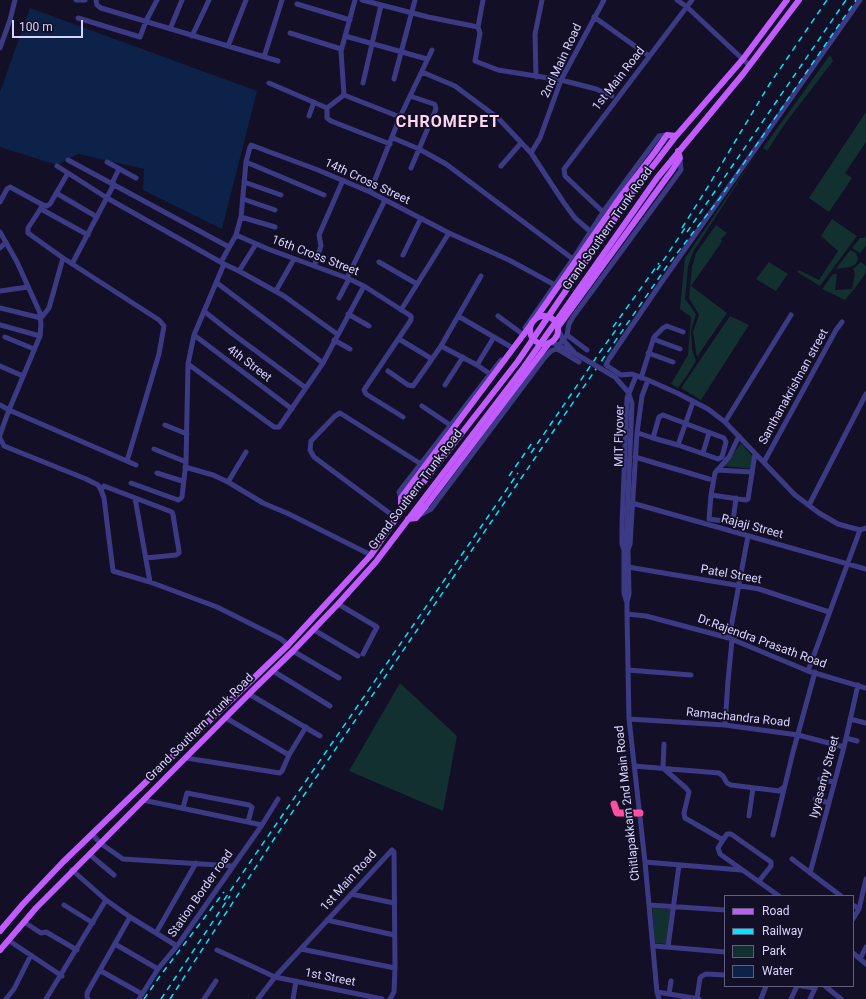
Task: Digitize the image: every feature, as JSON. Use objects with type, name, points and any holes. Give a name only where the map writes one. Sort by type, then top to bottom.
[{"type":"highway","points":[[614,804],[617,813],[640,813]]},
{"type":"main road","name":"Grand Southern Trunk Road","points":[[0,931],[28,899],[92,834],[288,645],[370,555],[401,511],[518,361],[633,192],[676,136],[743,59],[787,0]]},
{"type":"main road","name":"Grand Southern Trunk Road","points":[[0,950],[72,870],[314,630],[375,563],[509,387],[657,178],[749,66],[799,0]]},
{"type":"main road","points":[[401,511],[402,496],[536,318],[621,196],[667,136],[676,136]]},
{"type":"main road","points":[[408,519],[416,518],[425,507],[556,337],[558,328],[680,158],[678,151]]},
{"type":"main road","points":[[536,318],[545,316],[550,317],[556,322],[558,328]]},
{"type":"main road","points":[[530,326],[532,338],[540,344],[550,343]]},
{"type":"main road","points":[[509,387],[518,394]]},
{"type":"street","points":[[0,45],[10,20],[15,0]]},
{"type":"street","points":[[76,0],[85,0]]},
{"type":"street","points":[[96,0],[97,5],[101,8],[278,61]]},
{"type":"street","points":[[78,18],[138,37],[141,36],[146,21],[157,0]]},
{"type":"street","points":[[170,29],[182,0]]},
{"type":"street","points":[[192,36],[209,0]]},
{"type":"street","points":[[228,46],[246,0]]},
{"type":"street","points":[[264,57],[282,0]]},
{"type":"street","points":[[344,95],[341,49],[355,0]]},
{"type":"street","points":[[362,0],[412,13],[478,27]]},
{"type":"street","points":[[394,79],[415,0]]},
{"type":"street","points":[[483,0],[478,27],[480,33],[475,61],[498,70],[561,80],[596,89],[612,96]]},
{"type":"street","points":[[536,77],[536,34],[542,0]]},
{"type":"street","name":"2nd Main Road","points":[[531,153],[540,138],[561,80],[604,0]]},
{"type":"street","points":[[677,0],[687,7],[749,66]]},
{"type":"street","name":"1st Main Road","points":[[603,212],[565,176],[563,171],[617,97],[692,0]]},
{"type":"street","points":[[860,0],[661,283],[606,365],[621,375],[636,376],[648,380],[708,409],[725,422],[795,495],[809,506],[838,524],[860,530],[866,528]]},
{"type":"street","points":[[297,4],[350,20]]},
{"type":"street","points":[[363,83],[381,5]]},
{"type":"street","points":[[594,17],[649,56]]},
{"type":"street","points":[[290,33],[341,49]]},
{"type":"street","points":[[345,36],[427,59]]},
{"type":"street","points":[[370,192],[393,138],[400,117],[432,50]]},
{"type":"street","points":[[422,72],[455,86],[498,118],[531,153],[564,203],[590,232]]},
{"type":"street","points":[[270,83],[327,108]]},
{"type":"street","points":[[327,108],[344,95]]},
{"type":"street","points":[[344,95],[400,117]]},
{"type":"street","points":[[410,96],[434,104],[436,107],[410,168]]},
{"type":"street","points":[[309,116],[314,102]]},
{"type":"street","points":[[327,108],[328,118],[331,122],[390,144]]},
{"type":"street","points":[[402,496],[399,492],[521,333],[574,259],[603,212],[659,136],[667,136]]},
{"type":"street","points":[[393,138],[419,149],[446,164],[574,259]]},
{"type":"street","points":[[501,166],[521,143]]},
{"type":"street","name":"14th Cross Street","points":[[131,483],[178,500],[182,497],[182,481],[187,434],[188,364],[194,335],[217,283],[222,263],[236,235],[241,217],[246,162],[250,147],[254,145],[370,192],[449,233],[509,260],[555,285]]},
{"type":"street","points":[[416,518],[431,509],[502,419],[545,357],[551,351],[556,349],[567,335],[573,317],[681,170],[680,158]]},
{"type":"street","points":[[68,160],[229,247]]},
{"type":"street","points":[[106,162],[136,178]]},
{"type":"street","points":[[246,162],[324,195]]},
{"type":"street","points":[[57,166],[107,198],[284,296],[337,334]]},
{"type":"street","points":[[72,264],[107,198],[119,169]]},
{"type":"street","points":[[68,173],[50,204],[42,207],[28,228],[28,233],[72,264],[159,320],[164,326],[159,354],[127,461]]},
{"type":"street","points":[[314,266],[321,246],[319,235],[343,180]]},
{"type":"street","points":[[244,182],[281,195]]},
{"type":"street","points":[[0,202],[7,189],[10,187],[88,235]]},
{"type":"street","points":[[56,193],[97,217]]},
{"type":"street","points":[[243,199],[275,210]]},
{"type":"street","points":[[339,298],[385,200]]},
{"type":"street","points":[[241,217],[274,227]]},
{"type":"street","points":[[403,254],[421,218]]},
{"type":"street","points":[[0,232],[17,262],[41,318],[40,336],[0,435]]},
{"type":"street","points":[[401,310],[449,233]]},
{"type":"street","name":"16th Cross Street","points":[[236,235],[364,286],[412,317],[364,392],[403,417]]},
{"type":"street","points":[[0,248],[6,242]]},
{"type":"street","points":[[239,271],[256,244]]},
{"type":"street","points":[[41,318],[49,308],[63,258]]},
{"type":"street","points":[[277,289],[294,259]]},
{"type":"street","points":[[379,262],[417,284]]},
{"type":"street","points":[[388,371],[408,385],[413,386],[441,346],[481,276]]},
{"type":"street","points":[[217,283],[323,363]]},
{"type":"street","points":[[188,364],[274,427],[279,427],[323,363],[337,334],[364,286]]},
{"type":"street","points":[[0,291],[28,287]]},
{"type":"street","points":[[0,308],[41,318]]},
{"type":"street","points":[[205,312],[306,388]]},
{"type":"street","points":[[348,314],[369,326]]},
{"type":"street","points":[[725,422],[791,315]]},
{"type":"street","points":[[458,316],[511,346]]},
{"type":"street","points":[[498,316],[521,333]]},
{"type":"street","name":"Santhanakrishnan street","points":[[764,462],[836,330],[842,322]]},
{"type":"street","points":[[0,325],[40,336]]},
{"type":"street","points":[[627,603],[629,594],[628,567],[626,548],[622,544],[622,525],[627,398],[653,339],[665,327],[669,326],[683,332]]},
{"type":"street","name":"MIT Flyover","points":[[558,328],[564,341],[576,354]]},
{"type":"street","name":"4th Street","points":[[194,335],[292,409]]},
{"type":"street","points":[[567,335],[587,350]]},
{"type":"street","points":[[477,365],[494,336]]},
{"type":"street","points":[[5,337],[34,349]]},
{"type":"street","points":[[399,339],[432,358]]},
{"type":"street","points":[[653,339],[680,349]]},
{"type":"street","points":[[334,340],[350,349]]},
{"type":"street","name":"MIT Flyover","points":[[550,343],[576,354],[615,377],[628,392],[632,403],[626,548]]},
{"type":"street","points":[[441,346],[463,357],[490,374]]},
{"type":"street","points":[[556,349],[579,362]]},
{"type":"street","points":[[648,352],[673,362]]},
{"type":"street","points":[[445,386],[463,357]]},
{"type":"street","points":[[0,366],[23,376]]},
{"type":"street","points":[[627,603],[624,593],[626,548],[630,544],[636,433],[642,396],[648,380]]},
{"type":"street","points":[[809,506],[866,394]]},
{"type":"street","points":[[678,445],[693,402]]},
{"type":"street","points":[[0,405],[136,465]]},
{"type":"street","points":[[422,406],[450,425]]},
{"type":"street","points":[[396,518],[314,457],[310,450],[311,441],[335,416],[340,414],[421,464]]},
{"type":"street","points":[[636,433],[653,438],[678,445],[718,459],[722,457],[726,440],[660,415],[653,438]]},
{"type":"street","points":[[165,425],[187,434]]},
{"type":"street","points":[[703,453],[709,433]]},
{"type":"street","points":[[736,498],[733,521],[710,520],[711,495],[716,470],[729,457],[739,436]]},
{"type":"street","points":[[0,441],[4,446],[94,483],[102,490],[113,571],[150,582],[217,607],[281,639],[288,645]]},
{"type":"street","points":[[154,449],[228,482],[263,503],[289,514],[370,555]]},
{"type":"street","points":[[228,482],[246,452]]},
{"type":"street","points":[[711,495],[748,499],[755,454]]},
{"type":"street","points":[[635,457],[709,479]]},
{"type":"street","points":[[716,470],[752,472]]},
{"type":"street","points":[[157,473],[182,481]]},
{"type":"street","points":[[102,490],[104,486],[169,510],[173,515],[179,551],[178,553],[176,555],[146,558]]},
{"type":"street","points":[[135,498],[150,582]]},
{"type":"street","name":"Rajaji Street","points":[[632,503],[866,569]]},
{"type":"street","points":[[808,670],[860,530]]},
{"type":"street","points":[[725,725],[731,639],[748,536]]},
{"type":"street","name":"Patel Street","points":[[628,567],[759,589],[829,612]]},
{"type":"street","name":"Chitlapakkam 2nd Main Road","points":[[627,603],[629,719],[654,946],[657,992],[659,999]]},
{"type":"street","points":[[314,630],[360,655],[377,627],[338,604]]},
{"type":"street","name":"Dr.Rajendra Prasath Road","points":[[628,614],[646,616],[731,639],[808,670],[866,688]]},
{"type":"street","points":[[293,651],[339,678]]},
{"type":"street","points":[[628,670],[691,675]]},
{"type":"street","points":[[273,671],[330,706]]},
{"type":"street","points":[[773,835],[815,672]]},
{"type":"street","name":"Iyyasamy Street","points":[[810,873],[844,746],[858,685]]},
{"type":"street","points":[[249,694],[320,736]]},
{"type":"street","points":[[226,718],[290,755]]},
{"type":"street","name":"Ramachandra Road","points":[[629,719],[725,725],[798,735],[844,746]]},
{"type":"street","points":[[850,719],[866,723]]},
{"type":"street","points":[[186,758],[277,773],[282,771],[306,727]]},
{"type":"street","points":[[846,738],[857,741]]},
{"type":"street","points":[[662,768],[664,744]]},
{"type":"street","points":[[634,766],[719,773],[722,774],[725,781],[729,785],[779,791],[784,788]]},
{"type":"street","points":[[662,768],[689,792],[684,813],[685,818],[723,840]]},
{"type":"street","points":[[820,779],[834,782]]},
{"type":"street","points":[[749,816],[753,788]]},
{"type":"street","points":[[183,808],[187,793],[249,805],[252,809],[248,822]]},
{"type":"street","name":"Station Border road","points":[[140,996],[262,825],[278,799]]},
{"type":"street","points":[[815,799],[829,803]]},
{"type":"street","points":[[143,800],[262,825]]},
{"type":"street","points":[[92,834],[100,843],[123,859],[233,866]]},
{"type":"street","points":[[759,881],[771,866],[771,862],[731,834],[727,834],[718,848],[718,852],[778,895]]},
{"type":"street","name":"1st Main Road","points":[[258,999],[275,977],[390,850],[394,850],[394,903]]},
{"type":"street","points":[[89,854],[114,875]]},
{"type":"street","points":[[792,859],[840,895]]},
{"type":"street","points":[[645,862],[742,870]]},
{"type":"street","points":[[156,933],[196,863]]},
{"type":"street","points":[[668,947],[679,865]]},
{"type":"street","points":[[72,870],[106,900],[130,917],[177,946]]},
{"type":"street","points":[[854,916],[859,909],[866,879]]},
{"type":"street","points":[[351,894],[394,903],[395,968],[394,992],[390,999]]},
{"type":"street","points":[[46,999],[62,976],[106,900]]},
{"type":"street","points":[[64,905],[93,923]]},
{"type":"street","points":[[649,905],[724,910]]},
{"type":"street","points":[[854,906],[859,909]]},
{"type":"street","points":[[88,999],[87,993],[101,971],[130,917]]},
{"type":"street","points":[[327,920],[394,935]]},
{"type":"street","points":[[24,922],[41,933],[46,932],[77,950]]},
{"type":"street","points":[[8,940],[62,976]]},
{"type":"street","points":[[115,944],[158,969]]},
{"type":"street","points":[[654,946],[724,952]]},
{"type":"street","points":[[860,959],[866,947]]},
{"type":"street","points":[[301,949],[395,968]]},
{"type":"street","name":"1st Street","points":[[216,950],[275,977],[369,998],[382,999]]},
{"type":"street","points":[[854,954],[866,964]]},
{"type":"street","points":[[6,999],[14,989],[31,955]]},
{"type":"street","points":[[101,971],[140,996]]},
{"type":"street","points":[[697,998],[700,978],[702,976],[706,974],[724,975]]},
{"type":"street","points":[[204,999],[216,981]]},
{"type":"street","points":[[669,994],[670,981]]},
{"type":"street","points":[[293,999],[296,982]]},
{"type":"street","points":[[761,999],[766,987]]},
{"type":"street","points":[[791,999],[797,987]]},
{"type":"street","points":[[812,998],[816,987]]},
{"type":"street","points":[[826,987],[841,999]]},
{"type":"street","points":[[657,992],[700,999]]},
{"type":"green space","points":[[830,55],[833,61],[784,125],[767,151],[763,148]]},
{"type":"green space","points":[[866,112],[866,142],[845,173],[852,178],[829,212],[809,198]]},
{"type":"green space","points":[[759,150],[693,252],[688,267],[685,299],[696,314],[691,331],[692,349],[696,361],[678,388],[671,384],[688,355],[691,317],[680,309],[685,258]]},
{"type":"green space","points":[[832,219],[857,236],[820,286],[797,272],[799,270],[819,280],[838,251],[821,236]]},
{"type":"green space","points":[[716,225],[727,233],[721,239],[722,241],[719,246],[691,286],[727,313],[697,357],[693,332],[699,315],[689,298],[692,267],[696,253]]},
{"type":"green space","points":[[866,236],[866,246],[860,253],[852,248],[860,238],[864,238]]},
{"type":"green space","points":[[850,250],[856,253],[858,258],[856,264],[850,267],[836,269]]},
{"type":"green space","points":[[769,262],[788,274],[776,291],[756,279]]},
{"type":"green space","points":[[861,262],[866,266],[866,273],[845,300],[822,289],[833,274],[837,274],[835,290],[852,289],[855,274],[853,269]]},
{"type":"green space","points":[[730,316],[749,325],[701,400],[681,388]]},
{"type":"green space","points":[[741,443],[752,456],[752,469],[724,466]]},
{"type":"green space","points":[[400,683],[457,736],[443,811],[349,771]]},
{"type":"green space","points":[[652,908],[671,909],[667,944],[655,943]]},
{"type":"water","points":[[30,8],[257,91],[222,229],[143,190],[144,169],[78,154],[57,165],[0,147],[0,92]]},
{"type":"railway","points":[[682,228],[769,85],[827,0]]},
{"type":"railway","points":[[687,232],[846,0]]},
{"type":"railway","points":[[170,999],[278,833],[596,369],[667,266],[720,198],[856,0]]},
{"type":"railway","points":[[657,270],[687,225]]},
{"type":"railway","points":[[613,327],[659,263]]},
{"type":"railway","points":[[531,453],[621,323]]},
{"type":"railway","points":[[509,476],[532,443]]},
{"type":"railway","points":[[224,900],[518,473]]},
{"type":"railway","points":[[144,999],[224,892]]},
{"type":"railway","points":[[161,999],[230,896]]},
{"type":"district","name":"CHROMEPET","points":[[448,123]]}]
